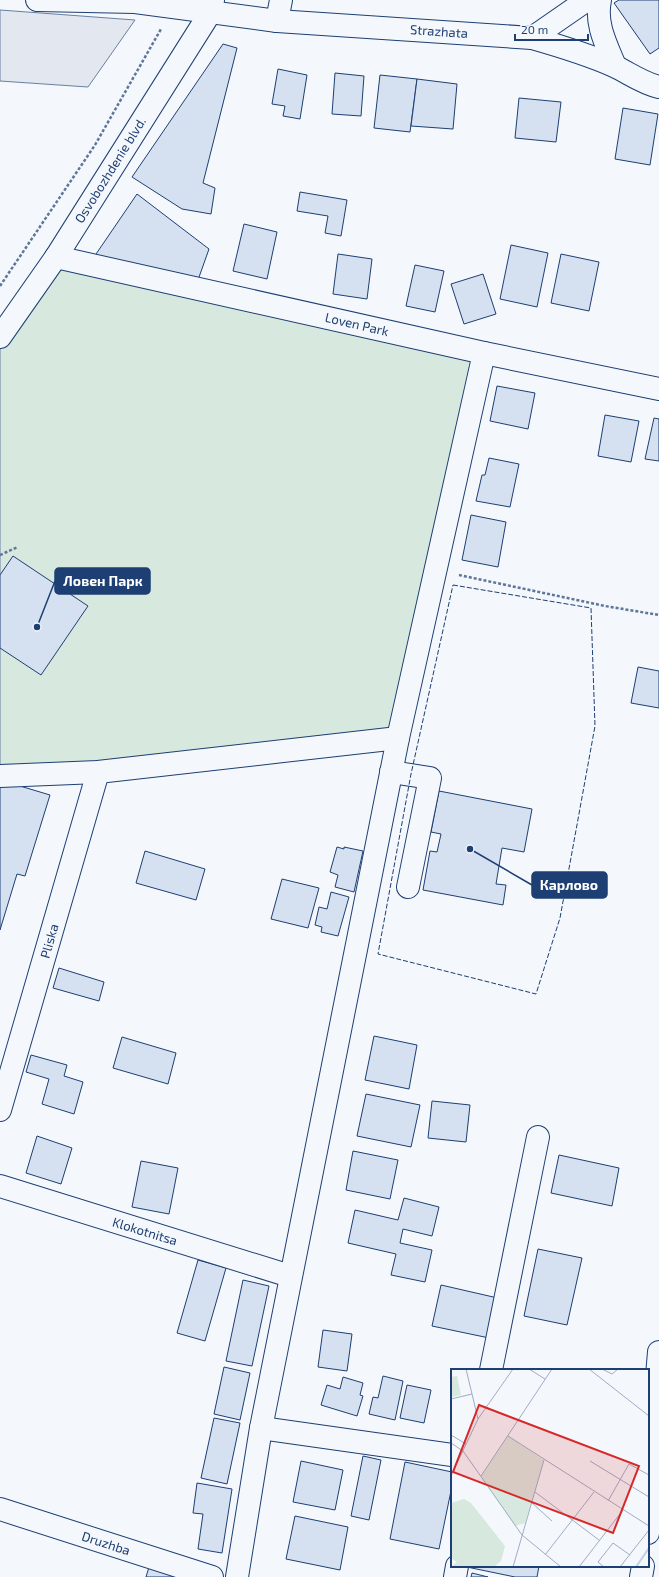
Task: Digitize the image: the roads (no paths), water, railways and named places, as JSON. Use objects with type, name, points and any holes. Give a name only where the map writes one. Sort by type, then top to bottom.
[{"type":"street","name":"Strazhata","points":[[37,0],[135,2],[172,8],[212,6],[279,10],[532,38],[570,48],[615,66],[650,85],[659,87]]},
{"type":"street","points":[[532,38],[587,0]]},
{"type":"street","points":[[600,0],[598,10],[600,28],[615,66]]},
{"type":"street","name":"Osvobozhdenie blvd.","points":[[0,337],[56,257],[212,6]]},
{"type":"street","name":"Loven Park","points":[[56,257],[484,353],[659,389]]},
{"type":"street","points":[[237,1577],[261,1428],[290,1276],[391,772],[484,353]]},
{"type":"street","points":[[0,776],[98,772],[398,738]]},
{"type":"street","name":"Pliska","points":[[0,1110],[98,772]]},
{"type":"street","points":[[391,772],[430,778],[408,887]]},
{"type":"street","points":[[491,1369],[538,1138]]},
{"type":"street","name":"Klokotnitsa","points":[[0,1186],[290,1276]]},
{"type":"street","points":[[649,1471],[659,1352]]},
{"type":"street","points":[[261,1428],[451,1455]]},
{"type":"street","points":[[649,1496],[651,1513],[649,1526]]},
{"type":"street","name":"Druzhba","points":[[0,1510],[212,1577]]},
{"type":"street","points":[[455,1577],[457,1567]]},
{"type":"street","points":[[641,1577],[643,1567]]},
{"type":"place","name":"Ловен Парк","points":[[37,627]]},
{"type":"place","name":"Карлово","points":[[470,849]]}]
